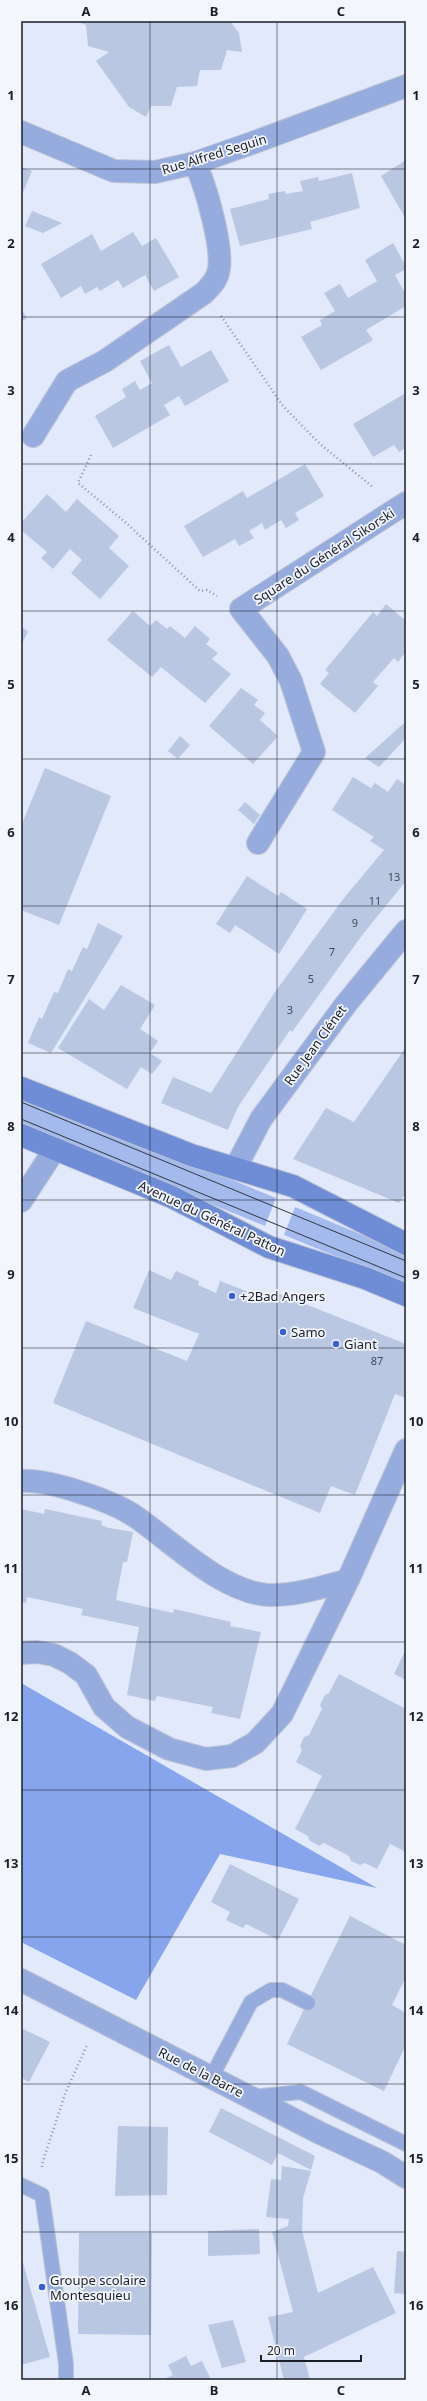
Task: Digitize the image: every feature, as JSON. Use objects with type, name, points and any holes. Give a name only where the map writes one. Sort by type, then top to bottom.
[{"type":"street","name":"Rue Alfred Seguin","points":[[21,132],[114,171],[155,172],[195,163],[406,86]]},
{"type":"street","points":[[33,436],[67,381],[105,361],[204,293],[213,284],[218,273],[220,254],[204,184],[195,163]]},
{"type":"street","name":"Square du Général Sikorski","points":[[241,609],[406,503]]},
{"type":"street","points":[[241,609],[278,656],[291,681],[314,752],[258,843]]},
{"type":"street","name":"Rue Jean Clénet","points":[[236,1167],[261,1119],[346,1004],[406,931]]},
{"type":"street","points":[[21,1088],[191,1155],[236,1167],[293,1186],[404,1240]]},
{"type":"street","name":"Avenue du Général Patton","points":[[21,1135],[172,1197],[269,1247],[365,1278],[406,1295]]},
{"type":"street","points":[[21,1201],[55,1149]]},
{"type":"street","points":[[21,1653],[37,1652],[54,1655],[70,1663],[86,1676],[104,1707],[127,1727],[169,1749],[206,1759],[232,1756],[255,1743],[282,1714],[348,1580],[406,1450]]},
{"type":"street","points":[[21,1481],[59,1486],[102,1500],[135,1516],[196,1563],[223,1579],[246,1589],[267,1595],[292,1594],[348,1580]]},
{"type":"street","name":"Rue de la Barre","points":[[21,1980],[211,2078],[382,2162],[406,2177]]},
{"type":"street","name":"Rue de la Barre","points":[[382,2162],[406,2168]]},
{"type":"lane","points":[[211,2078],[251,2002],[271,1990],[282,1990],[308,2003]]},
{"type":"lane","points":[[249,2097],[301,2092],[406,2144]]},
{"type":"lane","points":[[21,2185],[42,2195],[66,2364],[66,2380]]},
{"type":"path","points":[[218,312],[283,406],[320,444],[379,492]]},
{"type":"path","points":[[91,455],[78,483],[125,522],[200,591],[207,590],[241,609]]},
{"type":"path","points":[[42,2195],[43,2160],[65,2094],[88,2042]]},
{"type":"shaded area","points":[[21,1093],[276,1198],[265,1226],[21,1127]]},
{"type":"shaded area","points":[[295,1207],[406,1253],[406,1285],[284,1235]]},
{"type":"shaded area","points":[[21,1683],[377,1888],[220,1854],[136,2000],[21,1942]]},
{"type":"building","points":[[75,21],[230,21],[239,33],[242,52],[227,50],[221,70],[200,70],[197,86],[177,87],[171,106],[151,106],[146,117],[129,107],[96,61],[109,52],[88,46],[86,25]]},
{"type":"building","points":[[406,160],[406,215],[404,216],[381,176]]},
{"type":"building","points":[[21,167],[32,171],[21,197]]},
{"type":"building","points":[[352,173],[360,208],[310,222],[312,229],[240,246],[230,209],[269,199],[268,194],[285,191],[286,194],[303,191],[300,181],[318,177],[319,181]]},
{"type":"building","points":[[32,211],[62,223],[43,233],[25,226]]},
{"type":"building","points":[[133,232],[142,246],[156,238],[179,277],[154,291],[145,275],[123,288],[118,280],[100,291],[97,287],[85,294],[81,286],[61,298],[41,264],[92,234],[101,251]]},
{"type":"building","points":[[393,243],[406,266],[406,269],[395,275],[406,295],[406,306],[366,330],[373,340],[321,370],[301,337],[322,325],[320,320],[335,311],[324,293],[340,284],[348,298],[377,281],[365,260]]},
{"type":"building","points":[[21,309],[27,318],[21,322]]},
{"type":"building","points":[[169,345],[181,367],[211,350],[229,381],[185,406],[179,396],[164,405],[170,415],[113,448],[95,416],[126,397],[122,389],[135,381],[140,390],[152,383],[140,361]]},
{"type":"building","points":[[404,394],[406,397],[406,448],[399,452],[394,445],[373,457],[353,424]]},
{"type":"building","points":[[305,464],[324,496],[295,513],[299,520],[286,528],[281,520],[265,530],[262,523],[249,531],[254,538],[239,546],[235,539],[203,557],[184,526],[243,491],[247,498]]},
{"type":"building","points":[[47,494],[66,512],[77,499],[119,536],[109,548],[129,566],[100,599],[71,573],[82,560],[70,549],[53,569],[41,558],[47,552],[21,530],[21,523]]},
{"type":"building","points":[[386,604],[406,621],[406,651],[398,662],[394,658],[373,682],[378,686],[355,713],[320,684],[329,673],[325,670],[373,612],[377,616]]},
{"type":"building","points":[[133,611],[150,626],[156,620],[167,629],[170,626],[185,638],[195,626],[210,639],[206,644],[218,653],[212,659],[231,674],[205,703],[161,667],[152,677],[107,640]]},
{"type":"building","points":[[21,626],[28,632],[21,645]]},
{"type":"building","points":[[241,688],[258,700],[254,705],[265,713],[260,720],[278,736],[253,764],[209,726]]},
{"type":"building","points":[[403,724],[406,726],[406,738],[379,767],[365,758]]},
{"type":"building","points":[[180,736],[190,745],[178,759],[168,751]]},
{"type":"building","points":[[45,768],[111,796],[59,925],[21,910],[21,826]]},
{"type":"building","points":[[353,777],[371,788],[375,783],[388,792],[397,779],[406,785],[406,881],[363,934],[292,1032],[290,1030],[238,1107],[228,1130],[161,1103],[173,1077],[211,1093],[275,992],[344,898],[384,850],[370,841],[374,837],[332,810]]},
{"type":"building","points":[[245,802],[260,815],[254,824],[238,810]]},
{"type":"building","points":[[247,876],[278,896],[281,892],[307,909],[279,954],[235,925],[230,933],[216,924]]},
{"type":"building","points":[[98,923],[123,936],[51,1053],[28,1043],[39,1017],[42,1019],[54,992],[58,993],[68,969],[72,971],[83,947],[87,949]]},
{"type":"building","points":[[121,985],[155,1005],[140,1029],[158,1041],[150,1053],[162,1061],[152,1074],[141,1067],[127,1089],[58,1048],[89,999],[104,1010]]},
{"type":"building","points":[[406,1047],[406,1193],[399,1203],[293,1159],[326,1108],[354,1122]]},
{"type":"building","points":[[149,1270],[171,1280],[176,1271],[199,1281],[198,1285],[216,1293],[220,1281],[271,1301],[275,1292],[406,1344],[406,1398],[395,1394],[355,1495],[331,1486],[320,1513],[53,1403],[86,1321],[187,1361],[199,1334],[133,1308]]},
{"type":"building","points":[[21,1509],[44,1514],[45,1509],[102,1521],[101,1525],[109,1528],[133,1532],[127,1562],[123,1562],[116,1600],[173,1613],[174,1609],[231,1622],[230,1626],[261,1632],[240,1719],[211,1713],[213,1707],[157,1696],[155,1701],[127,1695],[139,1627],[81,1615],[83,1609],[27,1597],[26,1603],[21,1602]]},
{"type":"building","points":[[406,1649],[406,1680],[394,1674]]},
{"type":"building","points":[[339,1674],[406,1709],[406,1852],[390,1844],[377,1869],[365,1863],[360,1865],[351,1861],[349,1856],[324,1843],[319,1846],[309,1840],[308,1836],[295,1829],[322,1776],[296,1762],[302,1750],[300,1746],[304,1737],[309,1735],[322,1709],[320,1705],[325,1695],[329,1693]]},
{"type":"building","points":[[230,1864],[299,1899],[278,1940],[246,1924],[243,1928],[226,1920],[230,1912],[211,1902]]},
{"type":"building","points":[[350,1916],[406,1945],[406,1977],[392,2005],[406,2013],[406,2045],[384,2091],[287,2044]]},
{"type":"building","points":[[21,2028],[50,2042],[29,2082],[21,2078]]},
{"type":"building","points":[[221,2108],[315,2156],[311,2170],[278,2153],[272,2165],[209,2132]]},
{"type":"building","points":[[118,2126],[168,2127],[167,2195],[115,2196]]},
{"type":"building","points":[[282,2166],[311,2171],[303,2198],[302,2231],[318,2293],[373,2267],[396,2313],[304,2357],[310,2380],[284,2380],[268,2317],[293,2312],[272,2232],[288,2226],[289,2219],[266,2217],[271,2179],[281,2180]]},
{"type":"building","points":[[259,2229],[260,2254],[208,2256],[208,2231]]},
{"type":"building","points":[[79,2233],[152,2233],[151,2335],[78,2334]]},
{"type":"building","points":[[397,2251],[406,2252],[406,2294],[394,2293]]},
{"type":"building","points":[[21,2256],[50,2357],[21,2365]]},
{"type":"building","points":[[233,2320],[246,2362],[222,2368],[208,2325]]},
{"type":"building","points":[[186,2356],[191,2366],[202,2361],[211,2380],[162,2380],[173,2375],[168,2365]]},
{"type":"tram line","points":[[21,1102],[406,1261]]},
{"type":"tram line","points":[[21,1119],[406,1278]]},
{"type":"place","name":"+2Bad Angers","points":[[232,1296]]},
{"type":"place","name":"Samo","points":[[283,1332]]},
{"type":"place","name":"Giant","points":[[336,1344]]},
{"type":"place","name":"Groupe scolaire Montesquieu","points":[[42,2287]]}]
